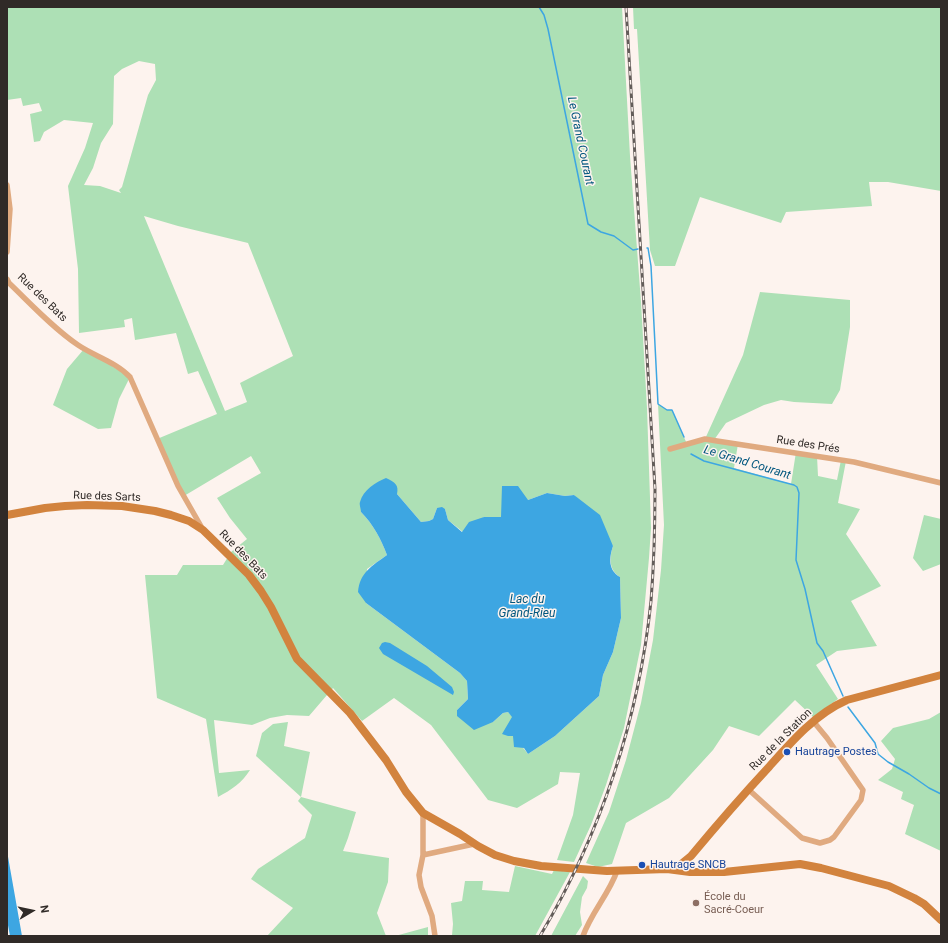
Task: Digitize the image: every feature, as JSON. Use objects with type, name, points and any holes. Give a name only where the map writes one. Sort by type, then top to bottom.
[{"type":"street","points":[[7,186],[10,209],[7,252]]},
{"type":"street","name":"Rue des Bats","points":[[7,279],[9,283],[62,333],[78,345],[123,370],[130,377],[178,486],[203,530],[249,575],[262,591],[297,659],[350,713],[386,760],[406,792],[423,813],[474,844],[495,855],[514,861],[541,866],[606,871],[667,869]]},
{"type":"street","name":"Rue des Prés","points":[[670,449],[705,439],[717,440],[854,462],[941,483]]},
{"type":"street","name":"Rue des Sarts","points":[[7,515],[65,506],[122,506],[172,515],[189,521],[203,530]]},
{"type":"street","name":"Rue de la Station","points":[[667,869],[680,865],[691,856],[748,789],[785,749],[813,722],[840,703],[847,700],[941,675]]},
{"type":"street","points":[[748,789],[802,838],[820,843],[834,837],[861,800],[863,790],[827,738],[813,722]]},
{"type":"street","points":[[423,813],[423,855],[419,875],[421,887],[432,916],[435,936]]},
{"type":"street","points":[[423,855],[474,844]]},
{"type":"street","points":[[667,869],[690,872],[724,872],[800,864],[890,886],[924,904],[941,920]]},
{"type":"street","points":[[582,936],[612,884],[617,871]]},
{"type":"green space","points":[[7,7],[622,7],[630,156],[647,408],[651,528],[641,645],[624,728],[606,785],[591,825],[574,862],[557,860],[573,815],[580,773],[560,772],[558,784],[517,808],[488,800],[431,725],[394,698],[362,721],[333,688],[309,716],[287,715],[270,718],[252,725],[214,720],[219,773],[250,770],[236,786],[218,797],[206,719],[157,698],[145,575],[177,575],[183,565],[223,565],[231,552],[247,539],[230,518],[217,498],[261,473],[251,456],[184,496],[157,439],[217,414],[198,371],[188,374],[176,333],[135,340],[132,318],[124,320],[125,327],[79,333],[78,269],[68,186],[85,148],[93,123],[64,120],[44,132],[40,141],[34,142],[30,114],[42,111],[39,103],[23,106],[21,98],[7,100]],"holes":[[[139,61],[155,64],[156,80],[148,95],[122,187],[119,190],[121,193],[100,186],[84,185],[93,168],[101,143],[113,124],[114,76],[122,69]],[[144,216],[248,243],[293,356],[240,383],[247,402],[225,411]],[[547,493],[565,496],[574,495],[613,546],[611,563],[614,571],[620,577],[621,618],[613,652],[603,675],[599,696],[555,736],[528,754],[513,735],[513,717],[508,712],[503,713],[493,722],[457,710],[468,699],[467,681],[460,673],[366,603],[367,569],[387,555],[376,532],[361,512],[397,494],[421,522],[433,519],[437,508],[445,509],[448,520],[463,532],[484,517],[501,517],[528,500]]]},
{"type":"green space","points":[[633,7],[941,7],[941,191],[888,182],[869,182],[872,206],[786,212],[781,223],[700,197],[675,266],[655,266],[650,250],[637,29],[634,29]]},
{"type":"green space","points":[[760,292],[850,300],[850,327],[840,390],[832,404],[781,400],[764,405],[726,423],[714,440],[738,444],[734,468],[791,484],[796,452],[817,456],[818,476],[837,480],[841,460],[846,461],[838,503],[860,509],[846,534],[881,586],[851,601],[877,646],[837,651],[816,665],[838,699],[813,717],[795,700],[759,736],[729,726],[713,750],[669,798],[626,823],[612,864],[598,867],[586,863],[609,812],[626,760],[641,703],[653,640],[661,570],[664,525],[658,404],[667,410],[672,410],[687,444],[705,439],[743,355]]},
{"type":"green space","points":[[84,349],[130,377],[119,399],[111,428],[98,429],[53,405],[67,369]]},
{"type":"green space","points":[[924,515],[941,519],[941,564],[923,571],[913,558]]},
{"type":"green space","points":[[941,712],[941,851],[905,834],[914,805],[901,799],[903,792],[878,780],[892,769],[895,759],[881,741],[893,728],[929,719]]},
{"type":"green space","points":[[288,722],[284,746],[310,752],[301,797],[256,756],[262,733],[273,724]]},
{"type":"green space","points":[[301,797],[356,812],[343,851],[389,858],[388,882],[377,913],[386,936],[267,936],[293,908],[251,879],[258,869],[305,838],[312,815],[298,801]]},
{"type":"green space","points":[[515,866],[552,874],[554,870],[570,872],[535,936],[438,936],[452,935],[453,924],[451,903],[462,901],[465,881],[483,881],[482,890],[509,892]]},
{"type":"green space","points":[[583,876],[588,881],[587,888],[582,897],[580,912],[582,925],[575,936],[551,936]]},
{"type":"green space","points":[[428,927],[428,936],[395,936]]},
{"type":"water","name":"Lac du Grand-Rieu","points":[[386,478],[396,484],[397,494],[421,522],[433,519],[437,508],[442,507],[445,509],[448,520],[462,532],[469,522],[484,517],[501,517],[502,486],[518,486],[528,500],[547,493],[565,496],[574,495],[600,515],[613,546],[610,559],[611,567],[620,577],[621,618],[613,652],[603,675],[599,696],[555,736],[528,754],[524,748],[514,747],[513,736],[502,734],[512,717],[508,712],[503,713],[493,722],[474,730],[457,716],[457,710],[468,699],[467,681],[460,673],[366,603],[358,592],[361,579],[364,574],[387,555],[376,532],[361,512],[360,503],[367,490],[374,484]]},
{"type":"water","points":[[382,643],[390,643],[427,666],[452,687],[454,692],[453,695],[383,654],[379,648]]},
{"type":"water","points":[[7,851],[22,936],[10,936],[7,920]]},
{"type":"waterway","name":"Le Grand Courant","points":[[539,7],[544,15],[548,29],[588,224],[601,232],[614,236],[633,250],[638,249]]},
{"type":"waterway","name":"Le Grand Courant","points":[[647,248],[651,266],[658,404],[667,410],[672,410],[684,437]]},
{"type":"waterway","name":"Le Grand Courant","points":[[691,454],[704,461],[797,487],[799,493],[796,560],[805,589],[817,643],[823,651],[843,696]]},
{"type":"waterway","name":"Le Grand Courant","points":[[848,707],[875,743],[878,754],[888,762],[941,794]]},
{"type":"railway","points":[[540,936],[562,897],[581,857],[599,816],[614,774],[627,732],[637,688],[651,601],[655,489],[626,7]]},
{"type":"place","name":"Hautrage Postes","points":[[787,752]]},
{"type":"place","name":"Hautrage SNCB","points":[[642,865]]},
{"type":"place","name":"École du Sacré-Coeur","points":[[696,903]]}]
